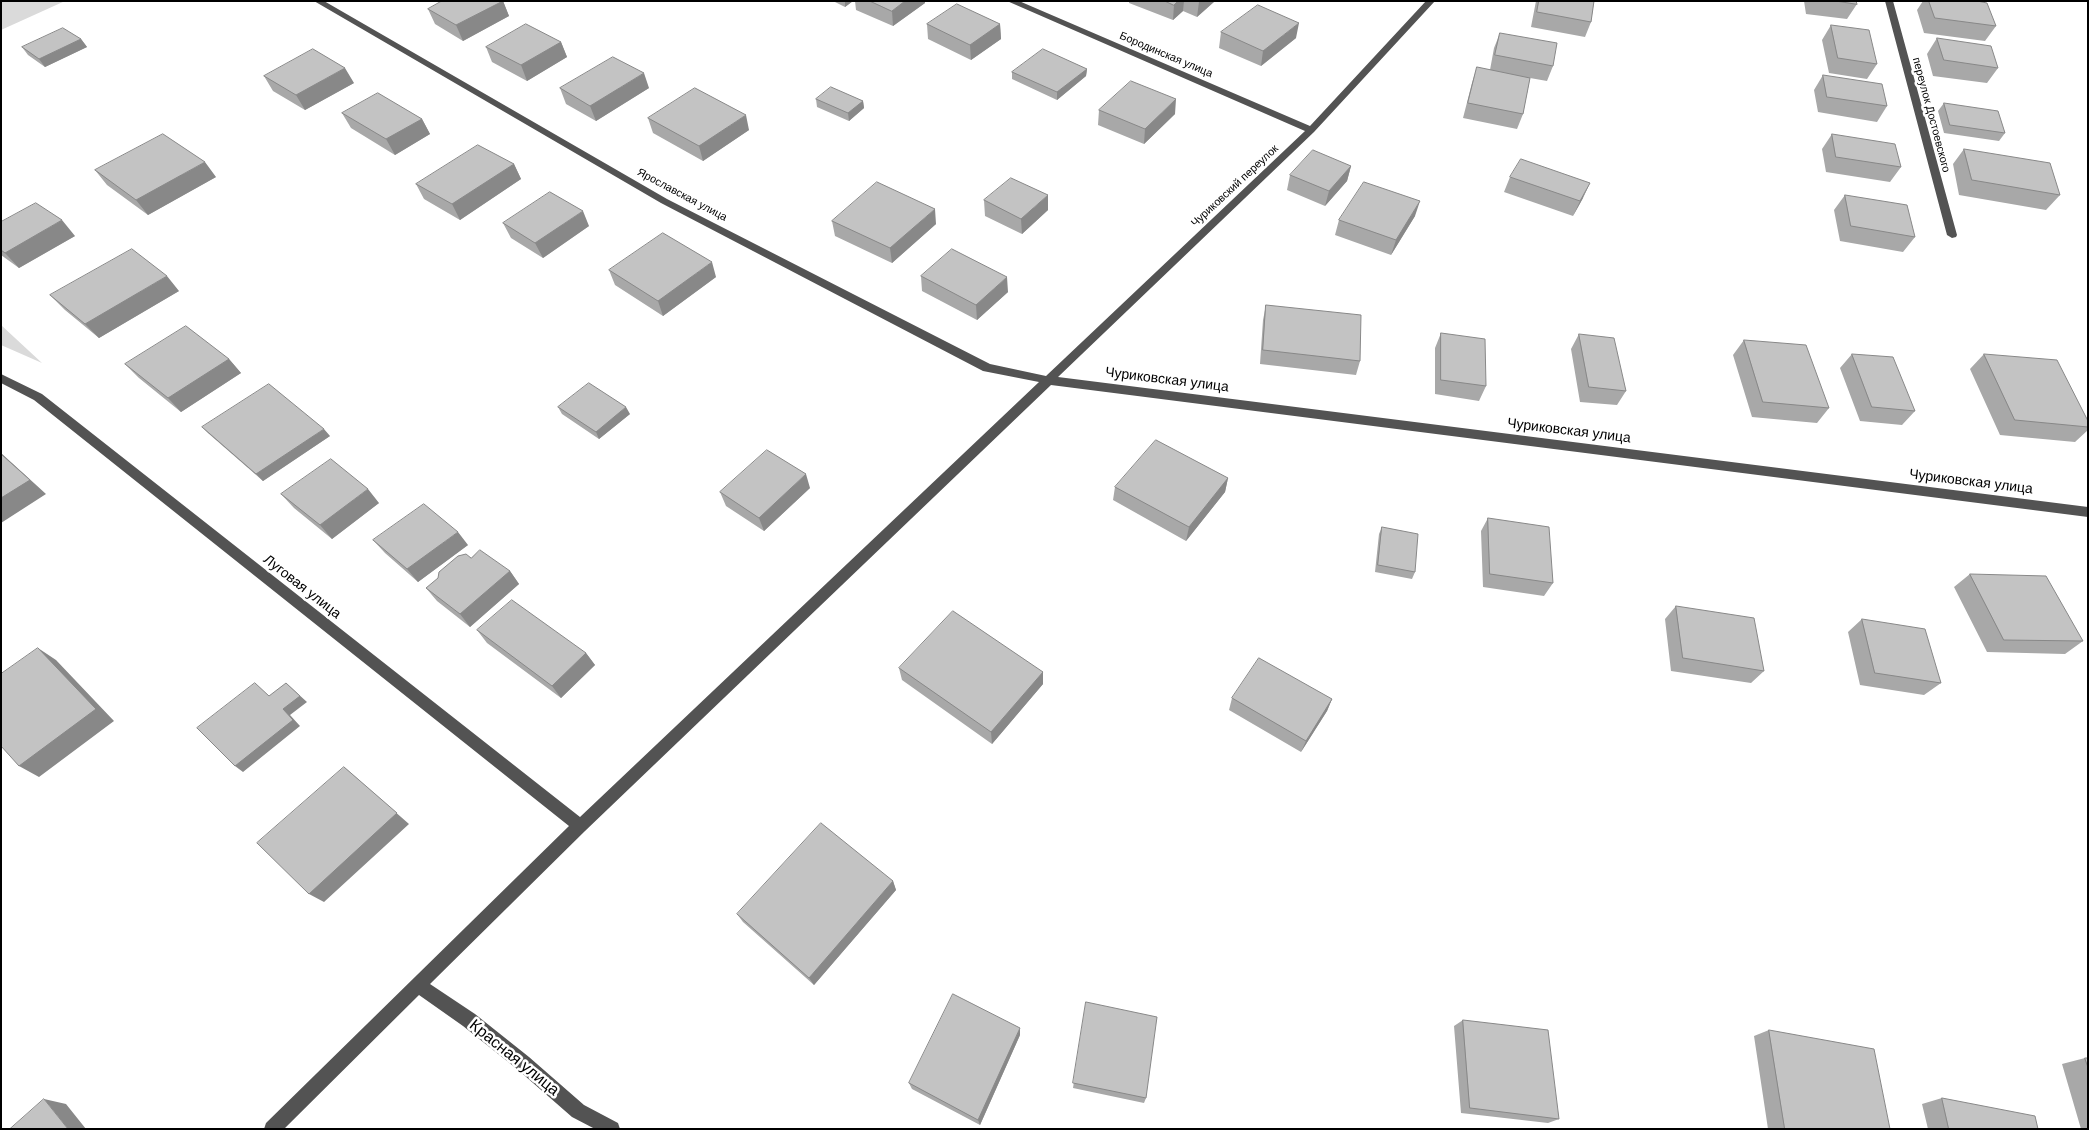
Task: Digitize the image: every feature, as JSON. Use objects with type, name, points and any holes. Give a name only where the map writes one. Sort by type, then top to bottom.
[{"type":"street","name":"Ярославская улица","points":[[318,1],[673,206],[987,368],[1047,380]]},
{"type":"street","name":"Бородинская улица","points":[[1011,1],[1312,130]]},
{"type":"street","name":"Чуриковский переулок","points":[[272,1129],[580,826],[1312,130],[1431,1]]},
{"type":"street","name":"переулок Достоевского","points":[[1889,1],[1952,234]]},
{"type":"street","name":"Луговая улица","points":[[1,378],[38,397],[580,826]]},
{"type":"street","name":"Чуриковская улица","points":[[1047,380],[2088,512]]},
{"type":"street","name":"Красная улица","points":[[418,985],[469,1020],[524,1063],[578,1111],[612,1129]]},
{"type":"shaded area","points":[[1,1],[65,1],[1,30]]},
{"type":"shaded area","points":[[1,325],[42,363],[1,345]]},
{"type":"building","points":[[442,1],[503,1],[456,25],[428,9]]},
{"type":"building","points":[[870,1],[905,1],[892,11]]},
{"type":"building","points":[[1165,1],[1178,1],[1174,5]]},
{"type":"building","points":[[1539,1],[1594,1],[1591,22],[1537,12]]},
{"type":"building","points":[[1836,1],[1856,1],[1857,4]]},
{"type":"building","points":[[1929,1],[1977,1],[1987,3],[1996,26],[1935,18]]},
{"type":"building","points":[[957,4],[1000,24],[970,45],[927,24]]},
{"type":"building","points":[[1258,5],[1299,23],[1263,51],[1221,32]]},
{"type":"building","points":[[526,24],[561,42],[521,65],[486,47]]},
{"type":"building","points":[[1831,25],[1869,30],[1877,64],[1838,58]]},
{"type":"building","points":[[63,28],[81,39],[39,59],[22,47]]},
{"type":"building","points":[[1500,33],[1557,43],[1553,66],[1495,55]]},
{"type":"building","points":[[1937,38],[1991,46],[1998,68],[1944,60]]},
{"type":"building","points":[[313,49],[345,68],[296,95],[264,76]]},
{"type":"building","points":[[1043,49],[1087,69],[1057,92],[1012,72]]},
{"type":"building","points":[[613,57],[644,73],[590,106],[560,88]]},
{"type":"building","points":[[1477,67],[1530,78],[1523,114],[1468,103]]},
{"type":"building","points":[[1823,75],[1882,84],[1887,106],[1827,97]]},
{"type":"building","points":[[1131,81],[1176,99],[1145,129],[1099,110]]},
{"type":"building","points":[[831,87],[863,101],[848,113],[816,99]]},
{"type":"building","points":[[695,88],[746,115],[699,146],[648,118]]},
{"type":"building","points":[[378,93],[422,119],[386,139],[342,113]]},
{"type":"building","points":[[1944,103],[1998,111],[2005,133],[1950,125]]},
{"type":"building","points":[[163,134],[205,162],[136,200],[95,170]]},
{"type":"building","points":[[1832,134],[1895,144],[1901,167],[1836,157]]},
{"type":"building","points":[[478,145],[514,164],[452,204],[416,184]]},
{"type":"building","points":[[1964,149],[2050,163],[2060,195],[1972,180]]},
{"type":"building","points":[[1313,150],[1351,166],[1329,191],[1290,175]]},
{"type":"building","points":[[1521,159],[1590,183],[1580,201],[1510,177]]},
{"type":"building","points":[[1011,178],[1048,195],[1021,219],[984,200]]},
{"type":"building","points":[[877,182],[935,209],[890,248],[832,221]]},
{"type":"building","points":[[1364,182],[1420,201],[1396,240],[1339,220]]},
{"type":"building","points":[[550,192],[583,211],[535,243],[503,223]]},
{"type":"building","points":[[1845,195],[1907,205],[1915,237],[1851,226]]},
{"type":"building","points":[[36,203],[62,220],[5,253],[1,250],[1,222]]},
{"type":"building","points":[[663,233],[712,262],[658,301],[609,270]]},
{"type":"building","points":[[132,249],[167,276],[85,324],[50,295]]},
{"type":"building","points":[[952,249],[1007,277],[976,305],[921,276]]},
{"type":"building","points":[[1266,305],[1361,315],[1360,361],[1263,350]]},
{"type":"building","points":[[186,326],[229,359],[168,398],[125,364]]},
{"type":"building","points":[[1441,333],[1485,339],[1486,386],[1441,380]]},
{"type":"building","points":[[1579,334],[1614,338],[1626,391],[1589,387]]},
{"type":"building","points":[[1744,340],[1806,345],[1829,408],[1763,402]]},
{"type":"building","points":[[1852,354],[1893,357],[1915,411],[1872,407]]},
{"type":"building","points":[[1984,354],[2057,360],[2088,421],[2088,427],[2015,420]]},
{"type":"building","points":[[589,383],[626,407],[596,432],[558,407]]},
{"type":"building","points":[[269,384],[324,429],[256,474],[202,427]]},
{"type":"building","points":[[1156,440],[1228,478],[1189,527],[1115,487]]},
{"type":"building","points":[[767,450],[806,474],[759,518],[720,492]]},
{"type":"building","points":[[1,454],[30,480],[1,498]]},
{"type":"building","points":[[331,459],[368,489],[320,525],[281,494]]},
{"type":"building","points":[[424,504],[458,532],[407,569],[373,540]]},
{"type":"building","points":[[1488,518],[1549,527],[1553,583],[1490,574]]},
{"type":"building","points":[[1382,527],[1418,534],[1415,572],[1378,565]]},
{"type":"building","points":[[480,550],[510,571],[460,614],[426,588],[438,578],[439,572],[458,556],[466,554],[471,558]]},
{"type":"building","points":[[1970,574],[2046,576],[2083,641],[2004,640]]},
{"type":"building","points":[[512,600],[586,653],[552,686],[477,630]]},
{"type":"building","points":[[1676,606],[1754,618],[1764,671],[1683,658]]},
{"type":"building","points":[[953,611],[1043,672],[991,732],[899,668]]},
{"type":"building","points":[[1862,619],[1925,629],[1941,683],[1875,673]]},
{"type":"building","points":[[38,648],[96,709],[19,766],[1,746],[1,674]]},
{"type":"building","points":[[1259,658],[1332,699],[1306,741],[1232,698]]},
{"type":"building","points":[[255,683],[269,696],[286,683],[300,696],[283,709],[293,720],[235,766],[197,728]]},
{"type":"building","points":[[344,767],[397,813],[309,894],[257,843]]},
{"type":"building","points":[[821,823],[893,881],[809,978],[737,914]]},
{"type":"building","points":[[953,994],[1020,1028],[978,1120],[909,1083]]},
{"type":"building","points":[[1086,1002],[1157,1017],[1146,1098],[1073,1083]]},
{"type":"building","points":[[1463,1020],[1548,1030],[1559,1119],[1470,1108]]},
{"type":"building","points":[[1769,1030],[1874,1049],[1890,1129],[1785,1129]]},
{"type":"building","points":[[1942,1098],[2035,1116],[2038,1129],[1949,1129]]},
{"type":"building","points":[[44,1099],[68,1129],[10,1129]]}]
